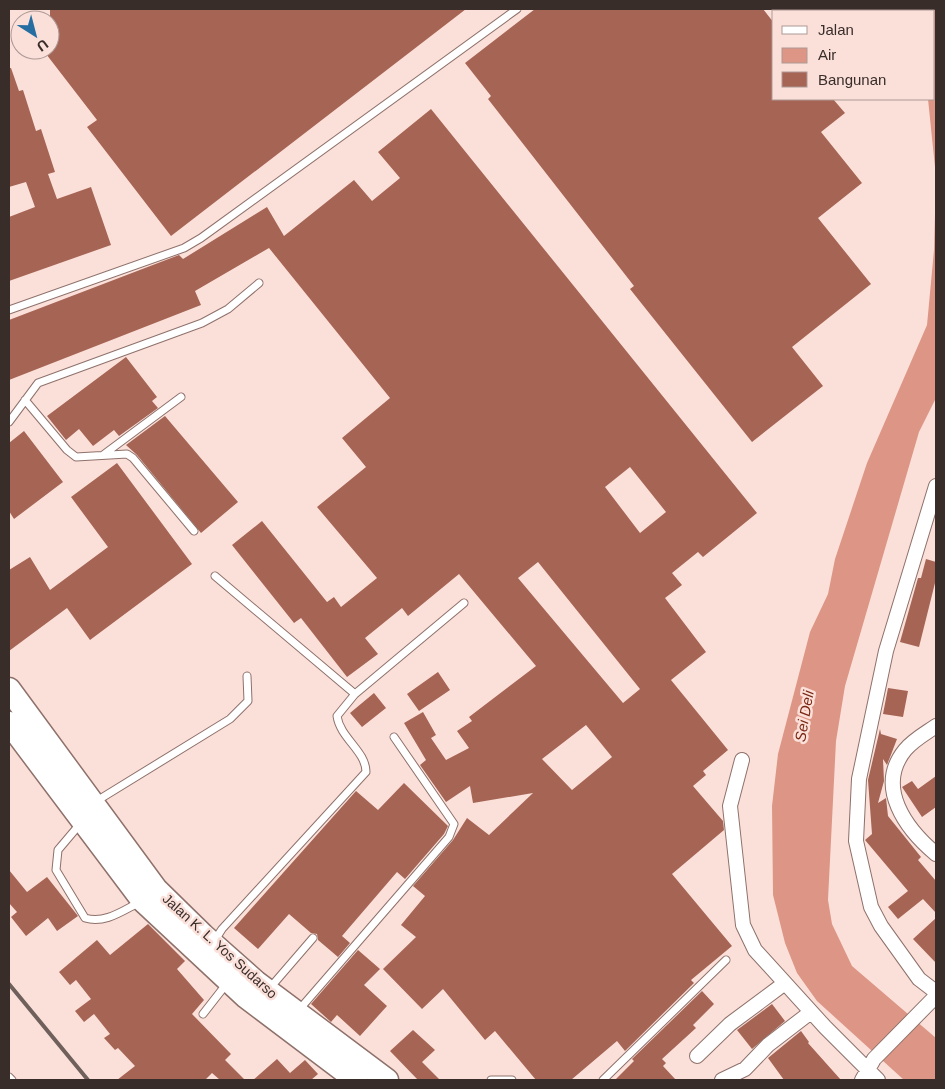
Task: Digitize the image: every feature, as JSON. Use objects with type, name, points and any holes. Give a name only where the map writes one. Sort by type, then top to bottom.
[{"type":"highway","name":"Jalan K. L. Yos Sudarso","points":[[9,689],[88,812],[149,895],[228,982],[246,998],[356,1080]]},
{"type":"highway","name":"Jalan K. L. Yos Sudarso","points":[[9,723],[88,812]]},
{"type":"highway","name":"Jalan K. L. Yos Sudarso","points":[[149,895],[213,944],[296,1013],[387,1080]]},
{"type":"street","points":[[868,1069],[936,994],[919,979],[871,907],[856,841],[859,780],[886,651],[936,486]]},
{"type":"street","points":[[936,726],[906,748],[896,765],[894,800],[901,816],[936,854]]},
{"type":"street","points":[[742,760],[730,806],[743,925],[755,950],[811,1012],[878,1080]]},
{"type":"street","points":[[696,1056],[730,1024],[785,983]]},
{"type":"street","points":[[722,1080],[745,1069],[768,1045],[811,1012]]},
{"type":"lane","points":[[9,310],[184,248],[201,238],[517,9]]},
{"type":"lane","points":[[9,422],[38,383],[202,323],[228,309],[258,283]]},
{"type":"lane","points":[[103,455],[181,397]]},
{"type":"lane","points":[[25,400],[67,450],[76,456],[127,454],[133,458],[194,531]]},
{"type":"lane","points":[[215,576],[355,694]]},
{"type":"lane","points":[[213,944],[222,929],[366,772],[366,766],[361,756],[338,728],[336,716],[355,694],[464,603]]},
{"type":"lane","points":[[149,895],[104,920],[95,921],[85,918],[56,870],[58,850],[88,812],[230,719],[248,701],[247,676]]},
{"type":"lane","points":[[296,1013],[449,837],[454,824],[394,736]]},
{"type":"lane","points":[[268,991],[313,938]]},
{"type":"lane","points":[[603,1080],[726,960]]},
{"type":"lane","points":[[204,1014],[228,982]]},
{"type":"lane","points":[[9,1077],[12,1080]]},
{"type":"lane","points":[[491,1080],[512,1080]]},
{"type":"water","points":[[936,9],[936,177],[928,100],[935,100],[935,10],[916,10]]},
{"type":"water","name":"Sei Deli","points":[[936,177],[936,398],[919,432],[845,686],[836,741],[828,900],[832,924],[852,966],[936,1038],[936,1080],[904,1080],[817,1001],[797,973],[785,943],[773,895],[772,806],[778,754],[810,632],[828,594],[835,559],[867,463],[927,325],[934,250]]},
{"type":"building","points":[[466,9],[171,236],[87,127],[97,120],[51,60],[60,60],[60,10],[50,10]]},
{"type":"building","points":[[535,9],[763,9],[772,20],[772,100],[834,100],[845,113],[821,132],[862,183],[818,218],[871,284],[792,347],[823,386],[752,442],[630,289],[634,286],[488,99],[491,96],[465,63]]},
{"type":"building","points":[[9,68],[11,68],[19,91],[23,90],[36,131],[41,129],[55,172],[48,174],[57,199],[91,187],[111,245],[9,281],[9,217],[35,207],[26,182],[9,187]]},
{"type":"building","points":[[431,109],[757,513],[703,557],[698,552],[672,573],[682,585],[665,598],[706,652],[671,680],[728,750],[703,771],[706,775],[693,786],[723,821],[724,830],[672,874],[732,946],[691,980],[694,983],[625,1051],[617,1041],[571,1080],[536,1080],[495,1031],[485,1040],[443,989],[422,1009],[383,969],[416,937],[401,925],[425,896],[413,886],[453,840],[467,818],[489,835],[533,793],[473,803],[470,786],[446,802],[420,765],[426,760],[404,723],[423,712],[436,735],[431,738],[446,760],[469,748],[457,731],[472,721],[469,717],[536,666],[459,574],[408,616],[402,608],[365,638],[378,654],[347,677],[301,618],[294,623],[232,545],[262,521],[327,602],[334,597],[341,607],[377,578],[317,507],[366,467],[342,438],[390,398],[269,248],[195,291],[201,305],[9,380],[9,320],[179,255],[183,259],[267,207],[284,236],[354,180],[372,201],[400,178],[378,152]],"holes":[[[630,467],[666,512],[640,533],[605,487]],[[538,562],[640,689],[623,703],[518,578]],[[586,725],[612,757],[572,790],[542,759]]]},
{"type":"building","points":[[126,357],[157,397],[152,401],[158,408],[119,436],[114,430],[93,446],[79,429],[66,440],[47,416]]},
{"type":"building","points":[[165,416],[238,502],[201,533],[137,455],[126,445]]},
{"type":"building","points":[[24,431],[63,482],[14,519],[9,511],[9,443]]},
{"type":"building","points":[[117,463],[192,564],[90,640],[67,608],[9,651],[9,570],[30,557],[50,590],[108,547],[71,497]]},
{"type":"building","points":[[926,559],[936,562],[936,579],[919,647],[900,642],[918,578],[921,578]]},
{"type":"building","points":[[438,672],[450,690],[419,711],[407,694]]},
{"type":"building","points":[[888,688],[908,691],[903,717],[883,714]]},
{"type":"building","points":[[374,693],[386,708],[362,727],[350,713]]},
{"type":"building","points":[[880,729],[881,734],[897,739],[887,765],[883,759],[884,781],[878,803],[886,798],[888,816],[921,857],[918,860],[936,881],[936,913],[923,899],[898,919],[888,907],[908,891],[865,840],[872,834],[868,780]]},
{"type":"building","points":[[936,776],[936,807],[922,817],[902,787],[912,781],[918,789]]},
{"type":"building","points":[[404,783],[448,826],[444,834],[405,879],[397,872],[342,936],[350,943],[338,957],[318,940],[317,934],[311,933],[289,914],[258,949],[234,928],[356,791],[378,810]]},
{"type":"building","points":[[9,870],[27,892],[47,877],[78,916],[57,931],[48,918],[26,936],[11,917],[17,912],[9,903]]},
{"type":"building","points":[[936,918],[936,963],[913,939]]},
{"type":"building","points":[[148,924],[185,961],[177,969],[204,1000],[192,1014],[231,1054],[225,1060],[245,1080],[220,1080],[212,1073],[205,1080],[117,1080],[135,1066],[118,1048],[115,1050],[104,1038],[110,1034],[94,1014],[84,1022],[75,1011],[91,999],[76,980],[70,985],[59,972],[97,940],[110,955]]},
{"type":"building","points":[[358,950],[380,969],[364,985],[387,1006],[360,1036],[337,1015],[331,1022],[311,1004]]},
{"type":"building","points":[[702,991],[714,1004],[693,1025],[696,1028],[662,1059],[666,1063],[663,1066],[676,1080],[615,1080],[634,1061],[632,1059]]},
{"type":"building","points":[[772,1004],[785,1021],[752,1049],[737,1030]]},
{"type":"building","points":[[413,1030],[435,1050],[422,1062],[440,1080],[418,1080],[390,1051]]},
{"type":"building","points":[[801,1031],[808,1043],[841,1080],[784,1080],[768,1058]]},
{"type":"building","points":[[277,1059],[290,1073],[305,1060],[318,1074],[311,1080],[253,1080]]},
{"type":"railway","points":[[9,984],[88,1080]]}]
